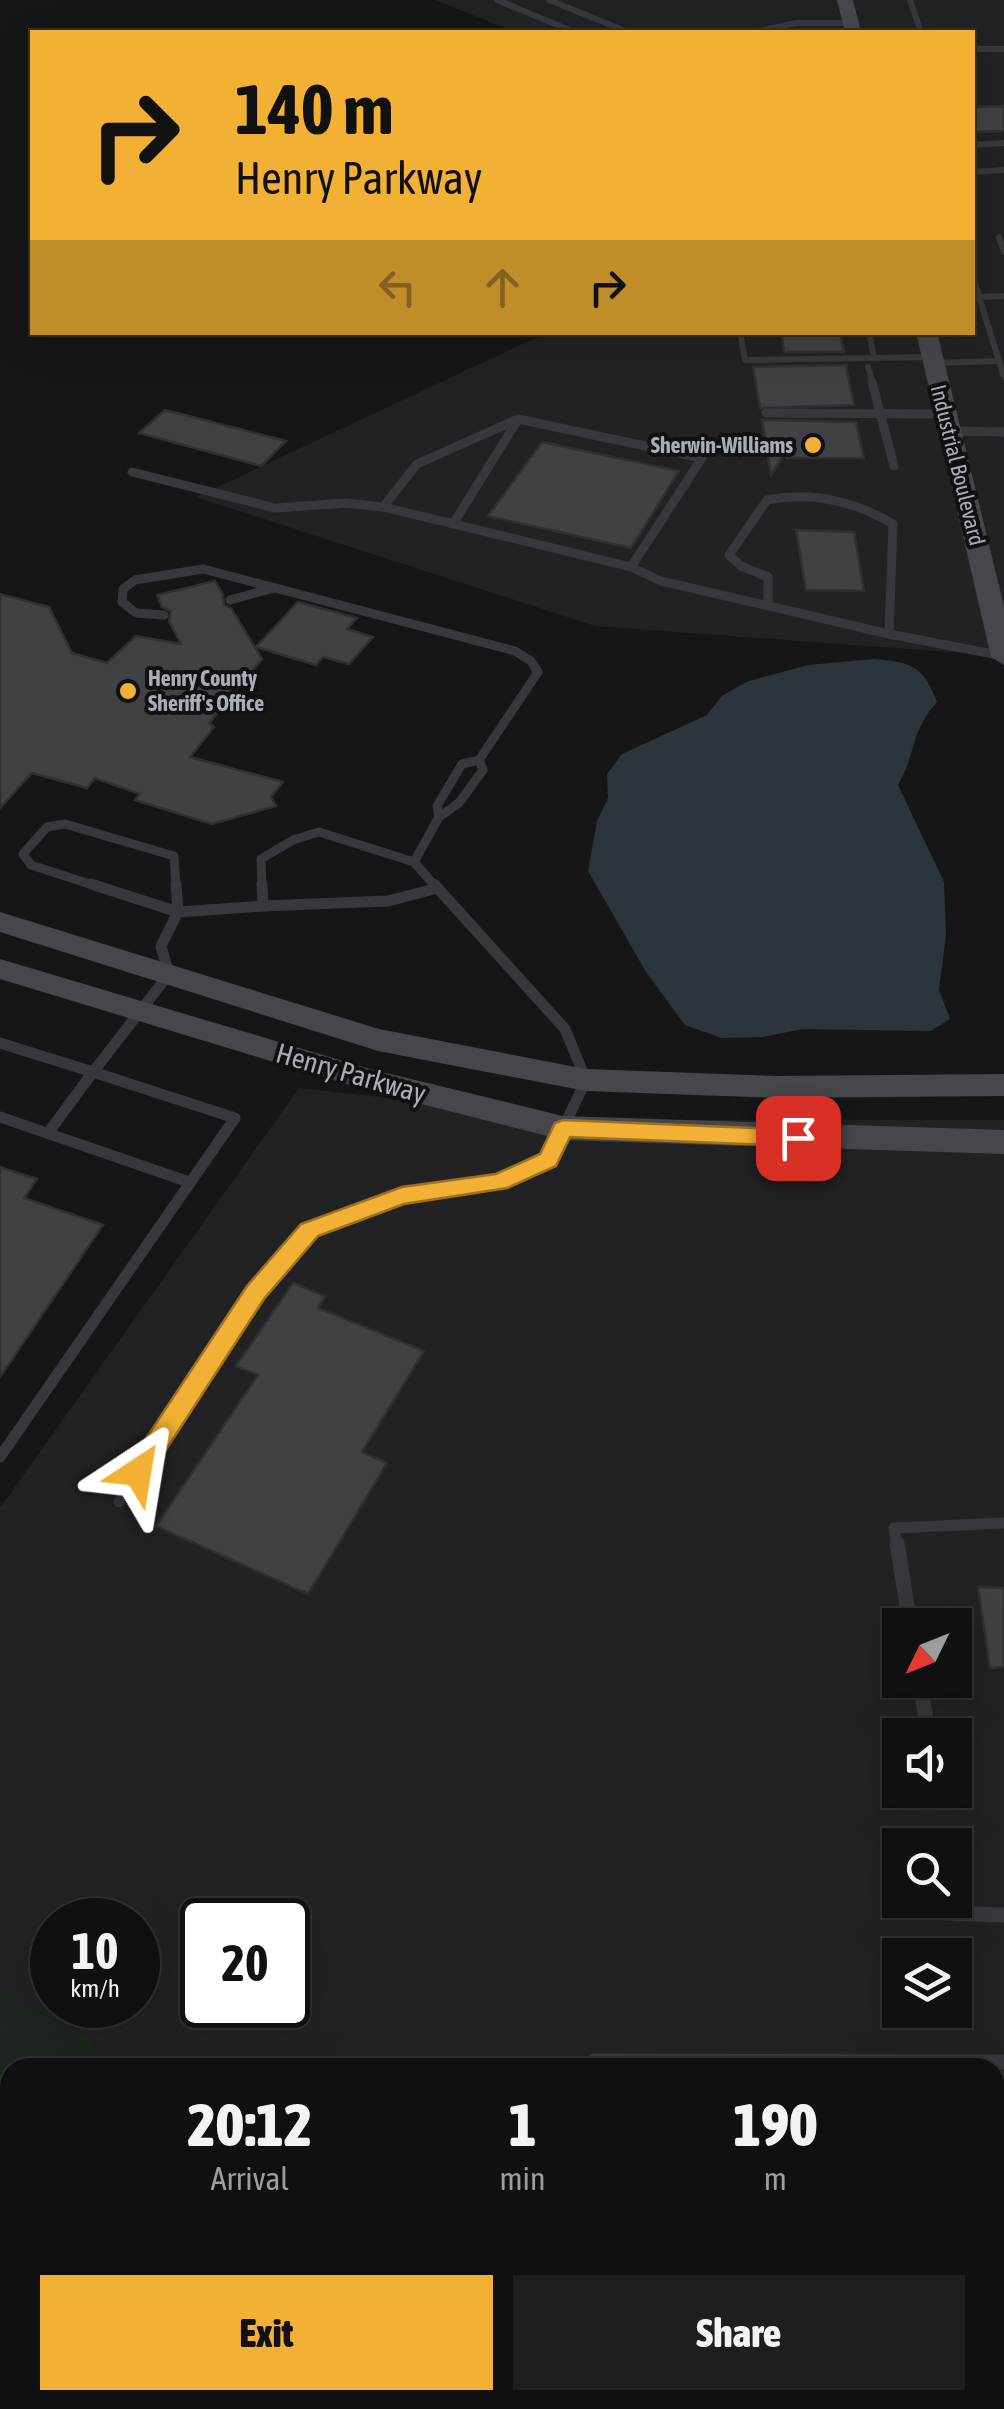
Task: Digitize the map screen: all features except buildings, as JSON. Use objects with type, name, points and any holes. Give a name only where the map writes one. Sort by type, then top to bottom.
[{"type":"street","points":[[845,0],[852,28]]},
{"type":"street","name":"Industrial Boulevard","points":[[927,335],[998,610],[1004,656]]},
{"type":"street","name":"Henry Parkway","points":[[0,922],[378,1040],[586,1080],[775,1087],[1004,1085]]},
{"type":"street","name":"Henry Parkway","points":[[0,968],[370,1080],[563,1128],[1004,1142]]},
{"type":"lane","points":[[496,0],[569,30]]},
{"type":"lane","points":[[549,0],[623,30]]},
{"type":"lane","points":[[910,0],[920,30]]},
{"type":"lane","points":[[764,30],[796,24],[852,28]]},
{"type":"lane","points":[[975,49],[1004,49]]},
{"type":"lane","points":[[975,145],[1004,144]]},
{"type":"lane","points":[[975,172],[1004,170]]},
{"type":"lane","points":[[999,237],[1004,252]]},
{"type":"lane","points":[[975,283],[1004,376]]},
{"type":"lane","points":[[980,297],[1004,296]]},
{"type":"lane","points":[[741,335],[745,360],[874,358],[998,362]]},
{"type":"lane","points":[[870,335],[874,358]]},
{"type":"lane","points":[[868,367],[894,466]]},
{"type":"lane","points":[[766,413],[882,414],[1004,432]]},
{"type":"lane","points":[[383,508],[416,464],[518,419],[702,458],[631,567]]},
{"type":"lane","points":[[453,524],[518,419]]},
{"type":"lane","points":[[132,472],[275,508],[346,503],[383,508],[631,567],[661,582],[1004,656]]},
{"type":"lane","points":[[768,606],[768,577],[740,566],[729,555],[767,500],[788,494],[872,510],[892,524],[889,634]]},
{"type":"lane","points":[[164,614],[136,613],[122,602],[123,589],[135,580],[203,568],[515,651],[531,661],[538,672],[479,760],[462,764],[437,806],[439,816],[414,862]]},
{"type":"lane","points":[[230,600],[275,588]]},
{"type":"lane","points":[[439,816],[455,810],[472,787],[483,770],[479,760]]},
{"type":"lane","points":[[48,1133],[169,974],[161,946],[178,912],[172,892],[178,867],[174,856],[65,824],[47,827],[23,854],[30,865],[178,912],[388,901],[438,888]]},
{"type":"lane","points":[[119,1502],[256,1293],[310,1230],[402,1196],[499,1182],[548,1160],[586,1080],[566,1028],[414,862],[319,832],[293,840],[262,859],[262,906]]},
{"type":"lane","points":[[0,1042],[236,1118],[0,1457]]},
{"type":"lane","points":[[0,1117],[190,1182]]},
{"type":"lane","points":[[907,1608],[894,1528],[1004,1523]]},
{"type":"lane","points":[[972,1915],[1004,1916]]},
{"type":"shaded area","points":[[435,0],[1004,0],[1004,656],[595,626],[196,497],[542,335],[975,335],[975,30],[511,30]]},
{"type":"shaded area","points":[[875,659],[915,668],[927,681],[937,702],[917,734],[898,785],[944,882],[946,935],[939,990],[950,1019],[931,1031],[802,1029],[763,1037],[722,1038],[685,1025],[646,972],[588,871],[597,821],[608,798],[607,774],[622,754],[707,715],[722,696],[746,682],[808,665]]},
{"type":"shaded area","points":[[299,1088],[582,1120],[1004,1120],[1004,2058],[100,2058],[91,2039],[70,2028],[160,2028],[160,1898],[30,1898],[30,2007],[0,1991],[0,1508]]},
{"type":"shaded area","points":[[0,1991],[30,2007],[30,2028],[70,2028],[91,2039],[100,2058],[0,2058]]},
{"type":"place","name":"Sherwin-Williams","points":[[813,445]]},
{"type":"place","name":"Henry County Sheriff's Office","points":[[128,691]]},
{"type":"route","points":[[138,1472],[256,1293],[310,1230],[402,1196],[499,1182],[548,1160],[563,1128],[798,1138]]}]
